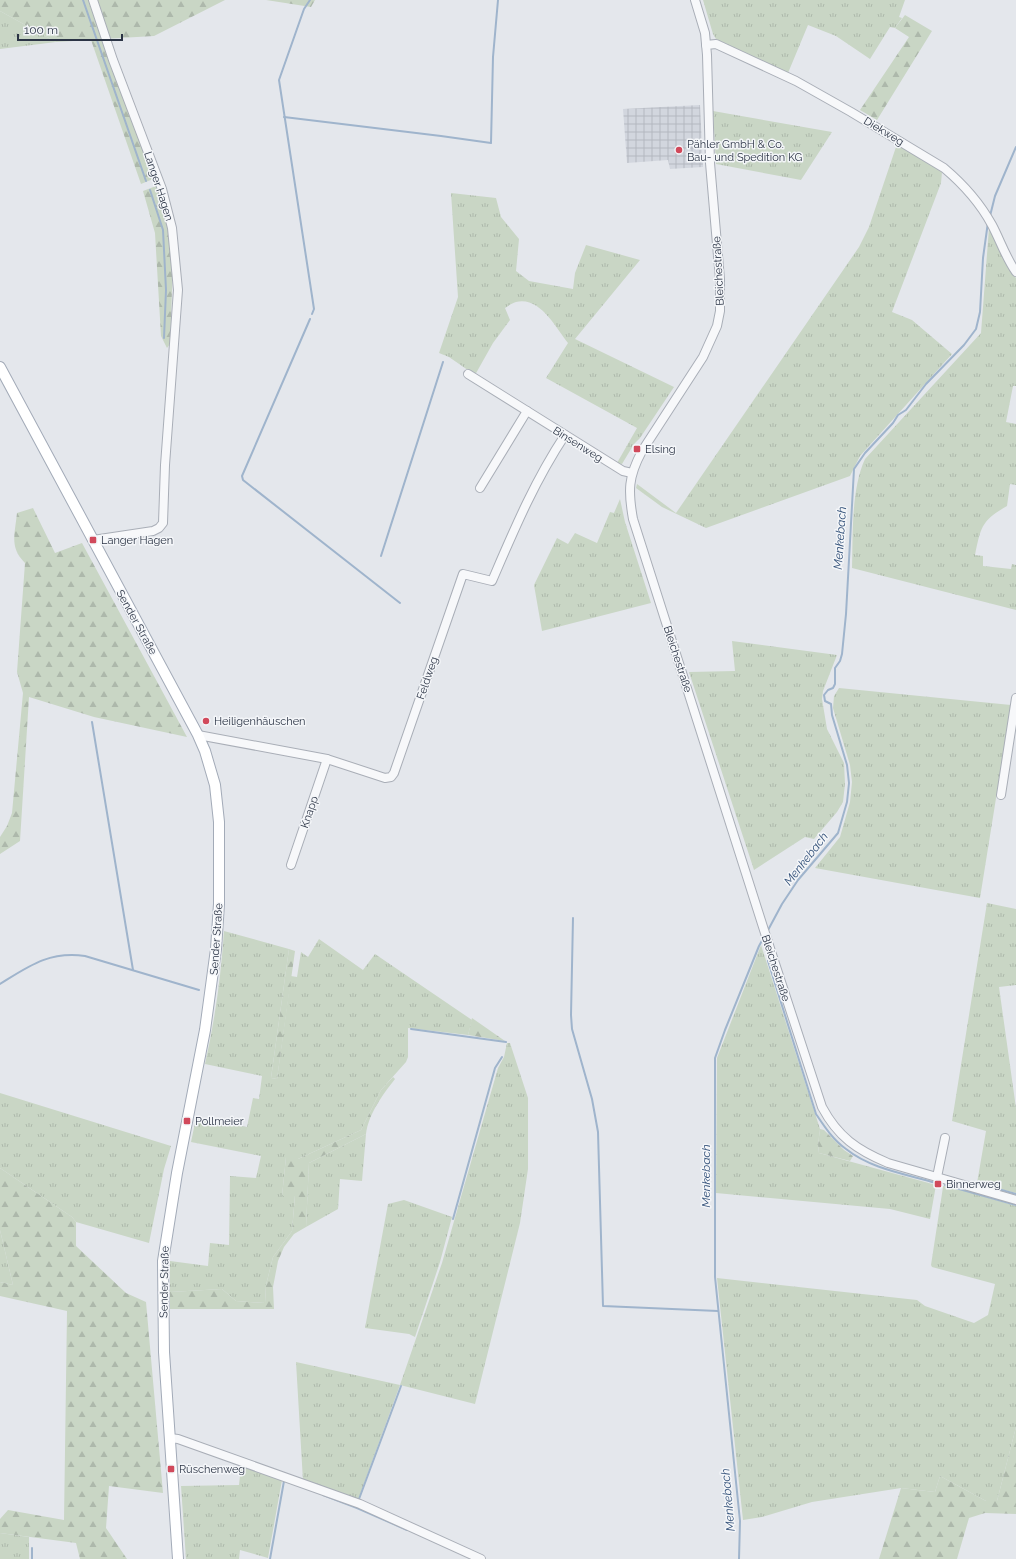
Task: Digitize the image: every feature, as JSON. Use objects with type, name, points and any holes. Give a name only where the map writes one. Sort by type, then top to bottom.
[{"type":"main road","name":"Sender Straße","points":[[0,367],[198,735],[205,751],[215,785],[219,822],[219,904],[216,948],[206,1022],[164,1248],[162,1291],[164,1352],[178,1559]]},
{"type":"street","name":"Langer Hagen","points":[[93,0],[113,60],[164,196],[172,228],[178,290],[165,465],[163,523],[159,528],[153,531],[93,540]]},
{"type":"street","name":"Bleichestraße","points":[[695,0],[705,33],[706,45],[710,164],[720,292],[720,311],[717,326],[703,357],[642,451],[632,473],[630,504],[633,519],[764,930],[822,1107],[829,1121],[849,1143],[871,1156],[888,1163],[1016,1200]]},
{"type":"street","name":"Diekweg","points":[[706,45],[716,44],[796,81],[852,112],[944,168],[970,193],[985,213],[1016,272]]},
{"type":"street","name":"Binsenweg","points":[[468,374],[565,436],[623,471],[632,473]]},
{"type":"street","points":[[480,488],[527,411]]},
{"type":"street","name":"Feldweg","points":[[198,735],[327,759],[385,778],[391,777],[394,773],[463,574],[492,581],[537,481],[547,462],[565,436]]},
{"type":"street","points":[[1001,795],[1016,698]]},
{"type":"street","name":"Knapp","points":[[291,865],[327,759]]},
{"type":"street","points":[[937,1177],[945,1138]]},
{"type":"street","points":[[170,1438],[178,1439],[360,1504],[481,1559]]},
{"type":"shaded area","points":[[700,105],[703,167],[670,169],[668,160],[627,163],[623,109]]},
{"type":"green space","points":[[0,0],[225,0],[154,36],[103,39],[153,179],[141,184],[91,40],[56,42],[0,11]]},
{"type":"green space","points":[[266,0],[315,0],[311,7]]},
{"type":"green space","points":[[703,0],[905,0],[899,17],[902,18],[895,28],[890,27],[870,59],[836,36],[808,25],[788,73],[716,39],[713,34]]},
{"type":"green space","points":[[0,11],[56,42],[0,49]]},
{"type":"green space","points":[[905,15],[932,31],[877,120],[860,110],[909,37],[895,28]]},
{"type":"green space","points":[[713,111],[832,132],[801,180],[716,164]]},
{"type":"green space","points":[[897,144],[942,172],[941,183],[892,312],[912,320],[952,354],[860,456],[850,476],[706,528],[662,507],[636,488],[637,484],[676,513],[859,247],[869,227]]},
{"type":"green space","points":[[156,186],[166,216],[173,264],[170,344],[167,348],[161,336],[155,233],[143,191]]},
{"type":"green space","points":[[451,193],[496,198],[501,217],[519,239],[516,271],[529,281],[573,289],[575,273],[586,245],[640,260],[575,339],[674,387],[640,438],[634,444],[622,464],[617,463],[637,428],[546,378],[568,343],[553,322],[540,308],[525,301],[516,302],[505,308],[510,320],[493,343],[475,375],[449,357],[439,353],[458,297]]},
{"type":"green space","points":[[989,228],[1010,270],[1016,278],[1016,386],[1013,386],[1006,422],[1016,424],[1016,485],[1010,484],[1007,506],[992,516],[981,531],[975,555],[983,556],[983,566],[1011,569],[1012,564],[1016,565],[1016,610],[852,568],[855,498],[860,471],[865,459],[981,333]]},
{"type":"green space","points":[[620,499],[625,522],[651,603],[542,631],[534,585],[557,538],[568,544],[575,533],[597,543],[610,512],[614,513]]},
{"type":"green space","points":[[33,508],[55,553],[82,543],[187,737],[94,717],[29,697],[20,841],[0,854],[0,837],[7,826],[12,813],[23,693],[17,672],[25,563],[20,557],[15,546],[14,534],[17,513]]},
{"type":"green space","points":[[732,641],[837,655],[823,691],[822,699],[827,729],[844,763],[845,784],[843,802],[837,812],[814,839],[805,837],[754,870],[689,672],[735,671]]},
{"type":"green space","points":[[839,688],[1011,705],[980,898],[815,868],[840,837],[850,802],[852,782],[850,765],[833,708],[834,696]]},
{"type":"green space","points":[[987,903],[1016,909],[1016,985],[999,987],[1016,1108],[1016,1193],[977,1183],[986,1131],[952,1121]]},
{"type":"green space","points":[[224,931],[289,949],[271,1078],[277,1079],[291,976],[297,977],[301,952],[308,957],[319,939],[363,970],[375,954],[472,1020],[468,1035],[408,1028],[408,1057],[406,1062],[381,1090],[361,1130],[298,1159],[286,1157],[282,1196],[295,1195],[292,1231],[273,1257],[266,1285],[265,1303],[236,1301],[222,1289],[170,1292],[170,1261],[208,1266],[210,1243],[229,1245],[230,1176],[256,1178],[261,1156],[191,1142],[196,1118],[247,1127],[253,1098],[259,1099],[262,1076],[205,1064],[217,998]]},
{"type":"green space","points":[[761,945],[820,1129],[818,1145],[819,1153],[936,1185],[930,1219],[890,1209],[716,1193],[717,1058]]},
{"type":"green space","points":[[289,949],[295,951],[277,1079],[271,1078]]},
{"type":"green space","points":[[472,1018],[505,1041],[468,1035]]},
{"type":"green space","points":[[507,1043],[510,1043],[528,1098],[528,1169],[520,1223],[475,1404],[400,1385],[442,1263],[498,1068],[504,1057]]},
{"type":"green space","points":[[393,1077],[395,1079],[373,1112],[366,1134],[309,1163],[306,1227],[294,1234],[284,1247],[278,1261],[273,1287],[274,1309],[170,1309],[170,1292],[222,1289],[236,1301],[265,1303],[266,1285],[273,1257],[292,1231],[295,1196],[282,1196],[286,1157],[297,1154],[298,1159],[361,1130],[381,1090]]},
{"type":"green space","points":[[0,1093],[171,1146],[164,1169],[149,1243],[76,1222],[72,1217],[0,1168]]},
{"type":"green space","points":[[820,1129],[824,1130],[844,1150],[853,1156],[850,1161],[819,1153],[818,1145]]},
{"type":"green space","points":[[366,1134],[362,1181],[340,1179],[338,1209],[306,1227],[309,1163]]},
{"type":"green space","points":[[0,1168],[72,1217],[76,1222],[76,1246],[126,1293],[146,1302],[163,1493],[109,1486],[106,1528],[127,1559],[80,1559],[76,1543],[0,1533],[0,1519],[8,1510],[64,1520],[67,1311],[0,1296],[0,1282],[13,1285],[0,1230]]},
{"type":"green space","points":[[945,1185],[1016,1206],[1016,1427],[997,1501],[986,1501],[940,1476],[935,1492],[901,1488],[812,1502],[762,1517],[743,1520],[717,1278],[917,1300],[925,1306],[974,1323],[988,1315],[995,1284],[932,1267],[931,1265],[943,1187]]},
{"type":"green space","points":[[404,1200],[452,1217],[440,1262],[415,1337],[409,1334],[365,1328],[388,1204]]},
{"type":"green space","points":[[0,1230],[13,1285],[0,1282]]},
{"type":"green space","points":[[296,1362],[400,1385],[358,1500],[303,1481]]},
{"type":"green space","points":[[1016,1427],[1016,1514],[985,1513],[969,1518],[957,1559],[879,1559],[901,1488],[935,1492],[940,1476],[986,1501],[997,1501]]},
{"type":"green space","points":[[241,1466],[282,1480],[268,1558],[240,1550],[239,1559],[186,1559],[181,1486],[239,1485]]},
{"type":"green space","points":[[0,1533],[29,1537],[29,1559],[0,1559]]},
{"type":"waterway","points":[[83,0],[146,181]]},
{"type":"waterway","points":[[310,0],[304,9],[279,80],[314,309],[312,314]]},
{"type":"waterway","points":[[284,117],[491,143],[493,57],[498,0]]},
{"type":"waterway","name":"Menkebach","points":[[990,216],[995,196],[1016,147]]},
{"type":"waterway","points":[[150,190],[163,230],[166,290],[164,338]]},
{"type":"waterway","name":"Menkebach","points":[[767,932],[782,904],[798,880],[838,833],[847,802],[849,783],[847,765],[832,715],[831,704],[825,701],[824,695],[828,690],[833,688],[835,684],[835,668],[840,661],[842,654],[846,614],[854,469],[865,453],[893,423],[898,415],[906,410],[926,384],[964,345],[976,329],[980,312],[983,258],[988,222]]},
{"type":"waterway","points":[[310,319],[242,476],[243,480],[400,603]]},
{"type":"waterway","points":[[381,556],[443,362]]},
{"type":"waterway","points":[[92,722],[133,970]]},
{"type":"waterway","points":[[573,918],[572,1029],[592,1099],[598,1132],[603,1306],[718,1311]]},
{"type":"waterway","name":"Menkebach","points":[[739,1559],[740,1521],[715,1277],[715,1058],[759,946],[764,937]]},
{"type":"waterway","points":[[0,984],[20,971],[40,961],[72,955],[85,956],[199,990]]},
{"type":"waterway","points":[[768,961],[816,1114],[826,1128],[841,1145],[856,1156],[889,1170],[936,1183]]},
{"type":"waterway","points":[[411,1029],[506,1042]]},
{"type":"waterway","points":[[453,1219],[495,1068],[502,1057]]},
{"type":"waterway","points":[[977,1183],[1016,1194]]},
{"type":"waterway","points":[[945,1185],[1016,1205]]},
{"type":"waterway","points":[[359,1499],[401,1386]]},
{"type":"waterway","points":[[270,1559],[285,1481]]},
{"type":"waterway","points":[[323,1495],[407,1530]]},
{"type":"waterway","points":[[32,1548],[32,1559]]},
{"type":"place","name":"Pähler GmbH & Co. Bau- und Spedition KG","points":[[679,150]]},
{"type":"place","name":"Elsing","points":[[637,449]]},
{"type":"place","name":"Langer Hagen","points":[[93,540]]},
{"type":"place","name":"Heiligenhäuschen","points":[[206,721]]},
{"type":"place","name":"Pollmeier","points":[[187,1121]]},
{"type":"place","name":"Binnerweg","points":[[938,1184]]},
{"type":"place","name":"Rüschenweg","points":[[171,1469]]}]
